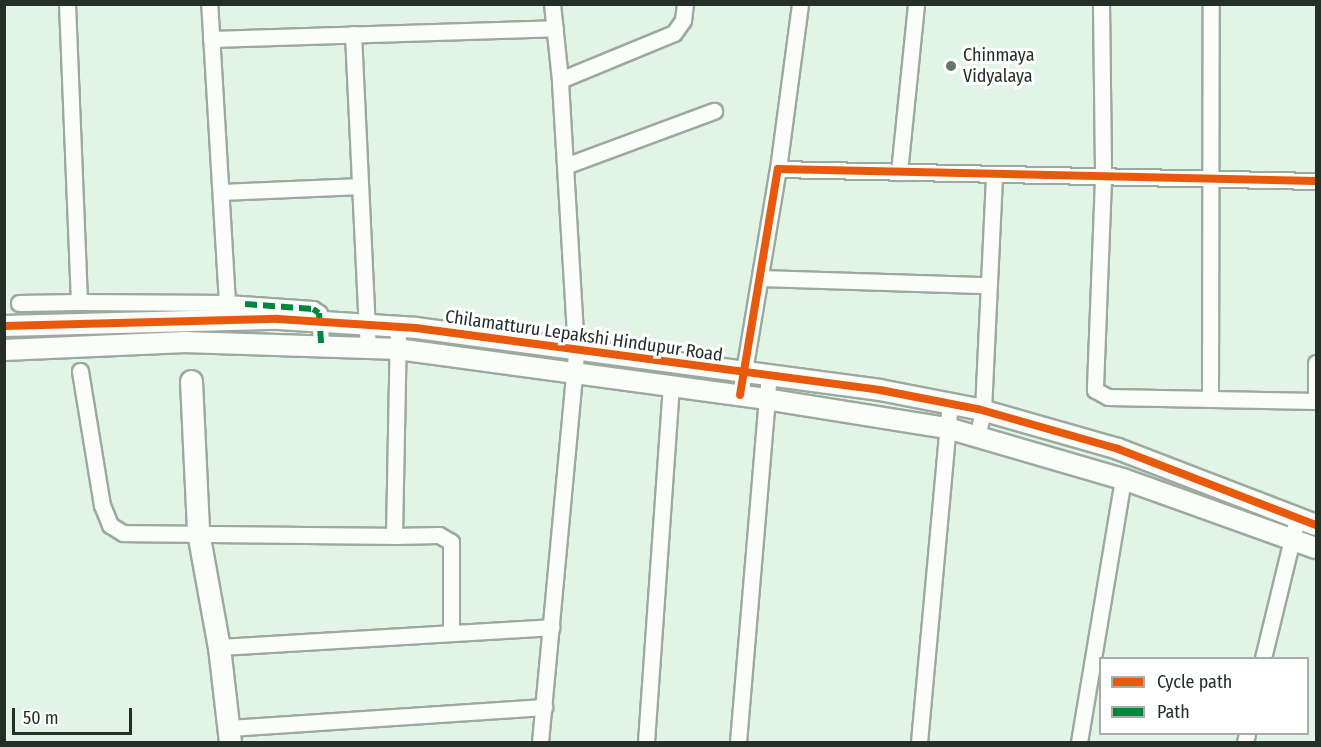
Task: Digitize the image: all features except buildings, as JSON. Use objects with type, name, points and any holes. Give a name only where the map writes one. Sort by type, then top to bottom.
[{"type":"main road","points":[[191,381],[198,532],[219,647],[230,735]]},
{"type":"street","points":[[67,4],[80,302]]},
{"type":"street","points":[[209,4],[227,303]]},
{"type":"street","points":[[540,742],[576,351],[560,80],[552,4]]},
{"type":"street","points":[[560,80],[674,33],[683,20],[686,4]]},
{"type":"street","points":[[740,395],[778,170],[800,4]]},
{"type":"street","points":[[899,172],[916,4]]},
{"type":"street","points":[[1101,4],[1103,179],[1095,390],[1108,397],[1316,401],[1317,363]]},
{"type":"street","points":[[1210,399],[1211,4]]},
{"type":"street","points":[[211,39],[555,28]]},
{"type":"street","points":[[353,34],[368,348]]},
{"type":"street","points":[[565,166],[714,111]]},
{"type":"street","points":[[778,170],[1103,179],[1317,181]]},
{"type":"street","points":[[977,436],[982,410],[994,175]]},
{"type":"street","points":[[222,192],[360,186]]},
{"type":"street","points":[[760,278],[988,285]]},
{"type":"street","points":[[19,303],[227,303],[313,309],[320,321],[321,345]]},
{"type":"street","name":"Chilamatturu Lepakshi Hindupur Road","points":[[4,326],[320,321],[398,327],[769,376],[950,403],[1118,449],[1317,525]]},
{"type":"street","points":[[394,536],[398,327]]},
{"type":"street","name":"Chilamatturu Lepakshi Hindupur Road","points":[[4,350],[186,342],[321,345],[397,350],[740,395],[947,428],[1123,479],[1317,548]]},
{"type":"street","points":[[80,371],[102,505],[110,525],[123,533],[439,535],[451,542],[452,633]]},
{"type":"street","points":[[738,742],[765,399],[769,376]]},
{"type":"street","points":[[646,742],[671,386]]},
{"type":"street","points":[[919,742],[950,403]]},
{"type":"street","points":[[1078,742],[1123,479]]},
{"type":"street","points":[[1263,657],[1290,539],[1297,518]]},
{"type":"street","points":[[219,647],[551,627]]},
{"type":"street","points":[[230,735],[544,706]]},
{"type":"marked path","points":[[245,304],[313,309],[319,313],[321,345]]},
{"type":"cycle path","points":[[740,395],[778,169],[1316,181]]},
{"type":"cycle path","points":[[4,326],[278,319],[416,328],[880,390],[978,409],[1118,449],[1316,525]]},
{"type":"place","name":"Chinmaya Vidyalaya","points":[[951,66]]}]
